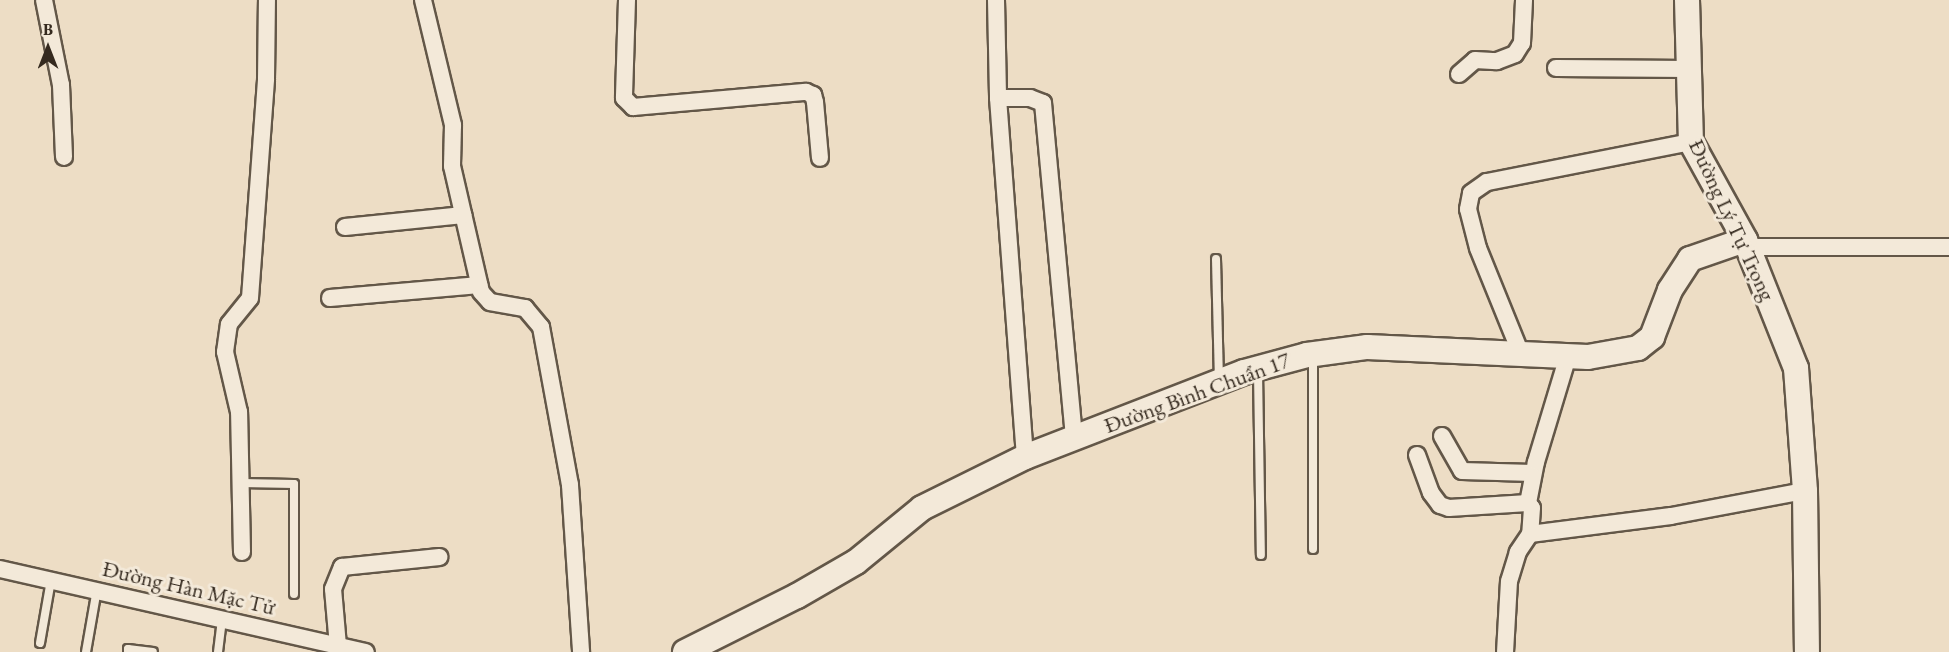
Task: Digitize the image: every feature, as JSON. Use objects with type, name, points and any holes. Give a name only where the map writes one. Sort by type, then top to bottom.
[{"type":"street","points":[[44,0],[61,85],[64,157]]},
{"type":"street","points":[[242,552],[239,412],[225,352],[229,324],[250,298],[266,79],[267,0]]},
{"type":"street","points":[[423,0],[453,125],[452,166],[479,285],[490,302],[525,308],[541,327],[570,485],[581,652]]},
{"type":"street","points":[[627,0],[624,98],[633,107],[806,92],[813,94],[815,102],[820,158]]},
{"type":"street","points":[[996,0],[998,98],[1025,457]]},
{"type":"street","points":[[1459,74],[1475,60],[1497,61],[1515,54],[1522,43],[1524,0]]},
{"type":"street","name":"Đường Lý Tự Trọng","points":[[1687,0],[1691,142],[1746,244],[1793,357],[1799,391],[1805,490],[1807,652]]},
{"type":"street","points":[[1556,68],[1689,69]]},
{"type":"street","points":[[998,98],[1030,98],[1042,103],[1074,438]]},
{"type":"street","points":[[1521,354],[1478,248],[1468,209],[1471,193],[1487,182],[1691,142]]},
{"type":"street","points":[[345,227],[463,215]]},
{"type":"street","points":[[1746,244],[1949,247]]},
{"type":"street","name":"Đường Bình Chuẩn 17","points":[[685,652],[807,590],[856,562],[922,508],[1025,457],[1219,382],[1258,368],[1313,354],[1398,347],[1568,356],[1600,356],[1638,348],[1652,337],[1670,290],[1690,259],[1746,244]]},
{"type":"street","points":[[330,298],[479,285]]},
{"type":"street","points":[[1505,652],[1511,569],[1530,534],[1532,508],[1528,503],[1533,473],[1568,356]]},
{"type":"street","points":[[1442,436],[1462,471],[1533,473]]},
{"type":"street","points":[[1417,455],[1431,493],[1440,505],[1528,503]]},
{"type":"street","points":[[1530,534],[1671,516],[1805,490]]},
{"type":"street","points":[[338,645],[333,589],[342,567],[439,557]]},
{"type":"street","name":"Đường Hàn Mặc Tử","points":[[0,569],[97,589],[366,652]]},
{"type":"lane","points":[[1216,259],[1219,382]]},
{"type":"lane","points":[[1313,354],[1313,549]]},
{"type":"lane","points":[[1258,368],[1261,555]]},
{"type":"lane","points":[[241,483],[294,484],[294,594]]},
{"type":"lane","points":[[40,643],[51,579]]},
{"type":"lane","points":[[86,652],[97,589]]},
{"type":"lane","points":[[218,652],[222,619]]},
{"type":"lane","points":[[128,652],[153,652]]}]
